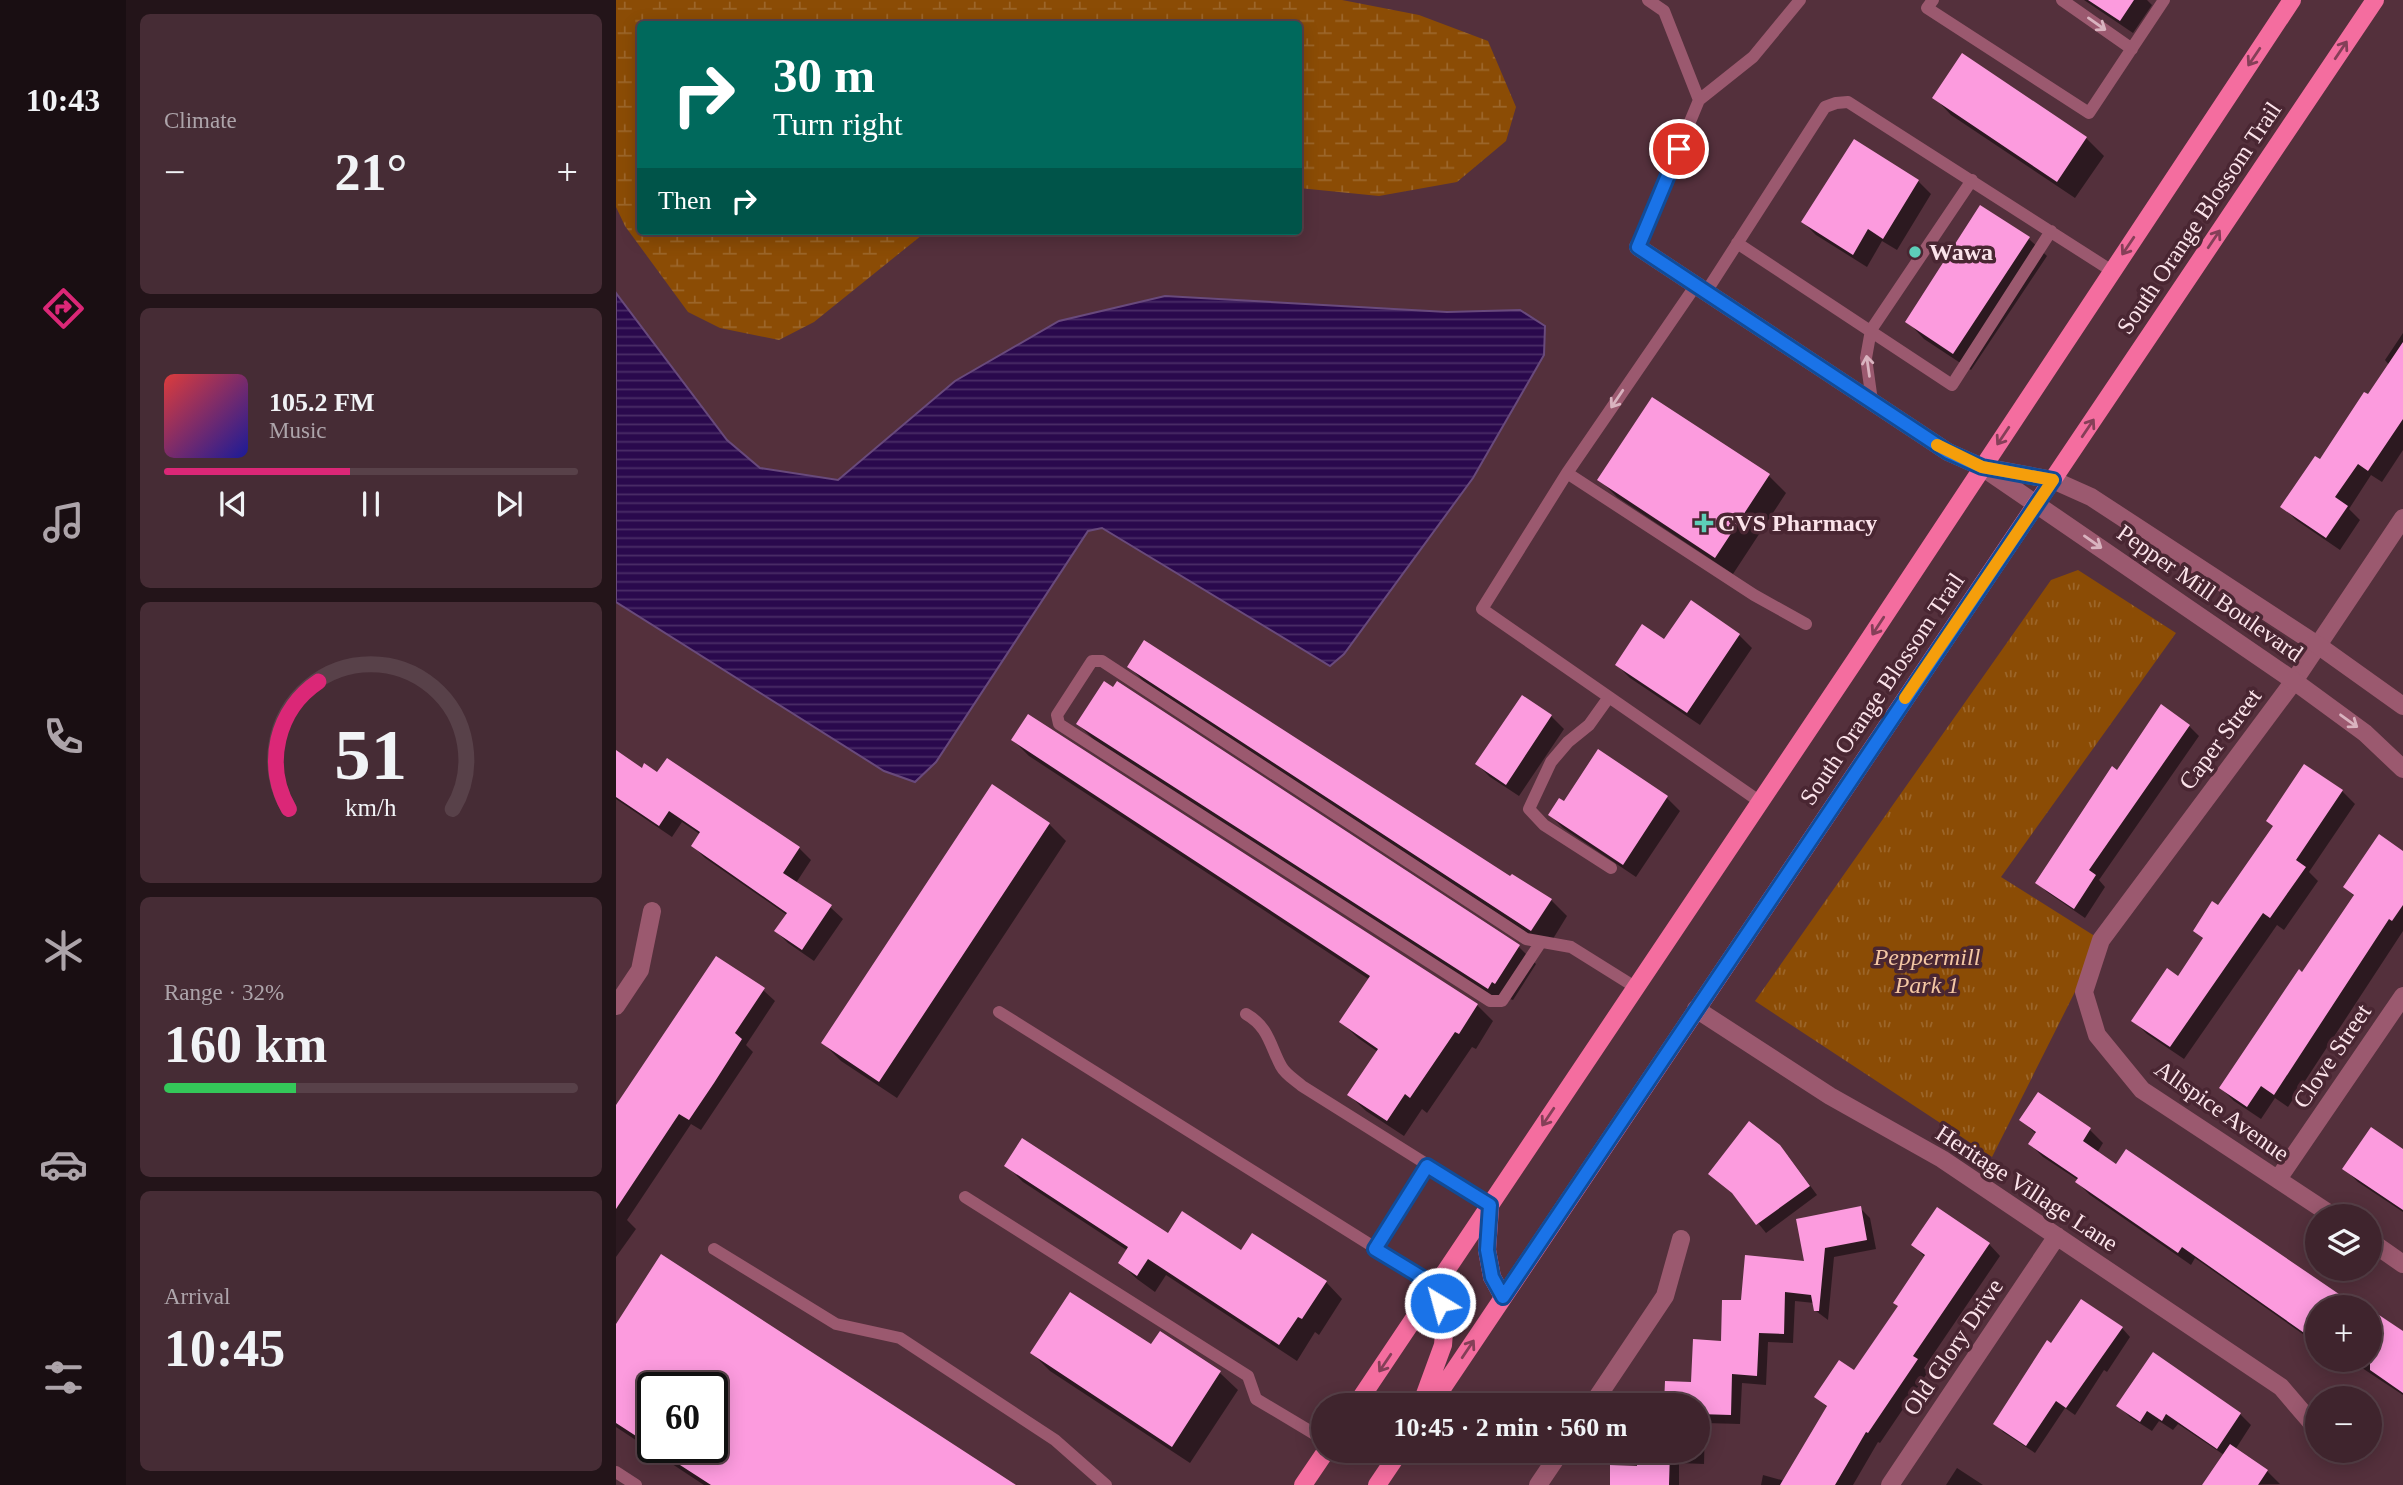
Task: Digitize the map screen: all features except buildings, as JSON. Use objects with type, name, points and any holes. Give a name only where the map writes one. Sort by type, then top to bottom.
[{"type":"main road","name":"South Orange Blossom Trail","points":[[1364,1393],[1856,659],[2292,0]]},
{"type":"main road","name":"South Orange Blossom Trail","points":[[1439,1393],[2375,0]]},
{"type":"main road","points":[[1490,1205],[1487,1250],[1492,1277],[1503,1297]]},
{"type":"main road","points":[[1425,1393],[1443,1345],[1445,1319],[1436,1286]]},
{"type":"main road","points":[[1303,1485],[1318,1463]]},
{"type":"main road","points":[[1377,1485],[1392,1463]]},
{"type":"street","name":"Pepper Mill Boulevard","points":[[1638,247],[1948,452],[1982,467],[2294,681],[2365,733],[2403,769]]},
{"type":"street","name":"Pepper Mill Boulevard","points":[[1982,467],[2053,480],[2091,497],[2319,646],[2403,706]]},
{"type":"street","name":"Caper Street","points":[[2084,992],[2101,940],[2294,681],[2403,519]]},
{"type":"street","points":[[616,1006],[640,970],[652,911]]},
{"type":"street","name":"Allspice Avenue","points":[[2084,992],[2097,1035],[2142,1090],[2315,1204]]},
{"type":"street","name":"Clove Street","points":[[2278,1179],[2403,996]]},
{"type":"street","name":"Heritage Village Lane","points":[[1696,1009],[1830,1097],[1942,1159],[2281,1387],[2305,1415]]},
{"type":"street","name":"Old Glory Drive","points":[[1890,1485],[2057,1236]]},
{"type":"street","points":[[1600,1393],[1665,1296],[1681,1239]]},
{"type":"street","points":[[2382,1249],[2403,1264]]},
{"type":"street","points":[[1538,1485],[1553,1463]]},
{"type":"lane","points":[[1648,0],[1664,11],[1699,100]]},
{"type":"lane","points":[[1638,247],[1699,100],[1753,57],[1800,0]]},
{"type":"lane","points":[[1933,0],[1927,9],[2089,114],[2164,0]]},
{"type":"lane","points":[[2062,0],[2132,49]]},
{"type":"lane","points":[[1759,801],[1482,609],[1567,473],[1656,343],[1737,243],[1825,107],[1848,102],[2112,271]]},
{"type":"lane","points":[[1872,401],[1866,358],[1871,330],[1972,180]]},
{"type":"lane","points":[[1737,243],[1952,385],[2051,231]]},
{"type":"lane","points":[[1567,473],[1754,595],[1806,624]]},
{"type":"lane","points":[[1541,942],[1502,1001],[1490,1001],[1059,724],[1057,715],[1092,662],[1102,661],[1526,939],[1571,947],[1635,988]]},
{"type":"lane","points":[[1609,697],[1589,725],[1568,741],[1551,762],[1529,808],[1544,825],[1611,868]]},
{"type":"lane","points":[[999,1012],[1436,1286]]},
{"type":"lane","points":[[1246,1014],[1254,1019],[1272,1042],[1282,1068],[1302,1086],[1490,1205]]},
{"type":"lane","points":[[1375,1249],[1427,1166]]},
{"type":"lane","points":[[965,1197],[1248,1376],[1256,1399],[1311,1432]]},
{"type":"lane","points":[[714,1249],[836,1324],[900,1338],[1055,1440],[1106,1485]]},
{"type":"lane","points":[[616,1472],[636,1485]]},
{"type":"green space","points":[[616,0],[1342,0],[1419,15],[1488,41],[1516,107],[1506,141],[1457,182],[1379,196],[1302,188],[1302,21],[637,21],[637,235],[922,235],[814,322],[779,340],[720,328],[688,312],[625,226],[616,207]]},
{"type":"green space","name":"Peppermill Park 1","points":[[2078,570],[2176,633],[2001,877],[2101,940],[1992,1157],[1755,1001],[2051,580]]},
{"type":"shaded area","points":[[616,293],[727,440],[760,468],[838,480],[955,381],[1059,321],[1165,296],[1447,312],[1520,310],[1545,326],[1544,355],[1473,478],[1344,654],[1330,666],[1102,528],[1088,531],[936,762],[915,782],[884,771],[616,602]]},
{"type":"slow traffic","points":[[1905,698],[2053,480],[1982,467],[1937,445]]},
{"type":"place","name":"Wawa","points":[[1915,252]]},
{"type":"place","name":"CVS Pharmacy","points":[[1704,523]]},
{"type":"route","points":[[1440,1303],[1436,1286],[1375,1249],[1427,1166],[1490,1205],[1487,1250],[1492,1277],[1503,1297],[2053,480],[1982,467],[1948,452],[1638,247],[1679,149]]}]
